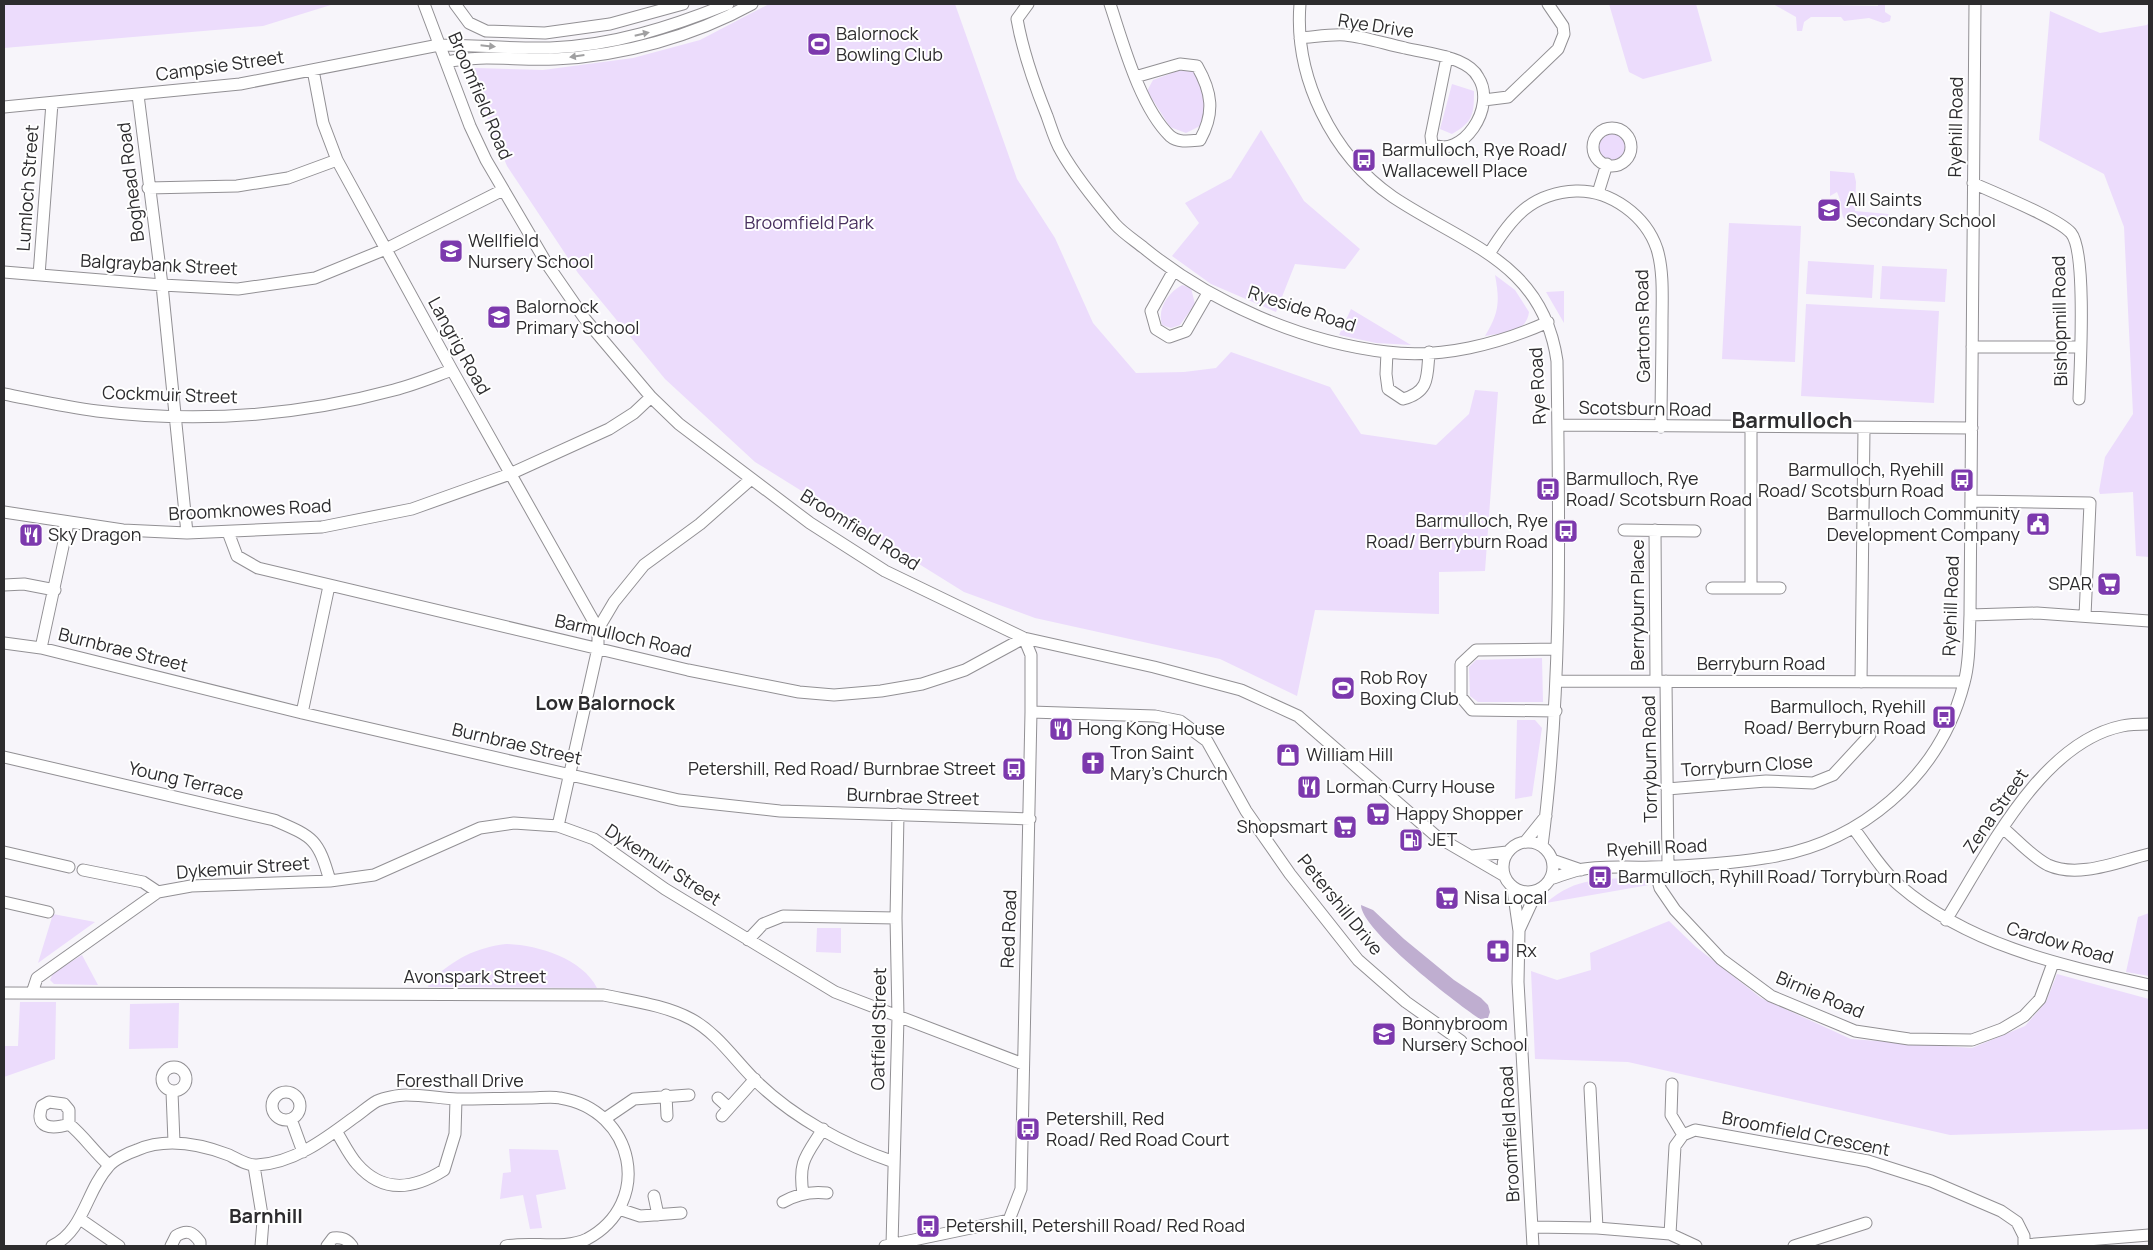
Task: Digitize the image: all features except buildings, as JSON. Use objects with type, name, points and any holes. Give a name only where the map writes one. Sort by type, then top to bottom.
[{"type":"street","name":"Broomfield Road","points":[[424,4],[470,126],[503,190],[547,264],[585,319],[651,397],[679,424],[750,480],[810,523],[886,571],[1024,638],[1154,667],[1241,690],[1298,716],[1436,836],[1503,875]]},
{"type":"street","name":"Broomfield Road","points":[[455,4],[469,23],[486,31],[545,33],[610,24],[682,4]]},
{"type":"street","points":[[682,4],[690,25]]},
{"type":"street","points":[[690,25],[728,4]]},
{"type":"street","points":[[446,62],[466,58],[558,59],[646,44],[690,25],[752,4]]},
{"type":"street","name":"Ryeside Road","points":[[1028,4],[1017,19],[1022,46],[1030,73],[1061,150],[1116,225],[1173,272],[1208,293],[1268,320],[1329,340],[1387,352],[1429,352],[1476,346],[1522,334],[1548,322]]},
{"type":"street","points":[[1110,4],[1135,77],[1151,109],[1171,137],[1183,142],[1200,140],[1208,126],[1211,106],[1205,79],[1197,66],[1180,64],[1135,77]]},
{"type":"street","name":"Rye Road","points":[[1300,4],[1300,38],[1310,84],[1319,108],[1343,147],[1358,166],[1393,197],[1489,254],[1511,270],[1527,287],[1548,322],[1558,361],[1557,681],[1556,711],[1542,846]]},
{"type":"street","points":[[1484,100],[1508,97],[1558,49],[1564,34],[1562,26],[1548,4]]},
{"type":"street","name":"Ryehill Road","points":[[1550,879],[1581,870],[1654,867],[1765,858],[1809,847],[1854,829],[1897,798],[1927,762],[1951,720],[1964,682],[1970,615],[1974,4]]},
{"type":"street","name":"Campsie Street","points":[[4,107],[240,84],[439,45],[510,48],[584,45],[690,25]]},
{"type":"street","name":"Rye Drive","points":[[1300,38],[1347,35],[1447,57],[1474,71],[1480,78],[1484,100],[1482,113],[1477,125],[1467,135],[1448,147],[1439,148],[1432,144],[1430,136],[1447,57]]},
{"type":"street","name":"Langrig Road","points":[[313,70],[323,123],[337,160],[452,370],[598,628]]},
{"type":"street","name":"Boghead Road","points":[[138,95],[148,188],[162,285],[186,533]]},
{"type":"street","name":"Lumloch Street","points":[[39,275],[52,103]]},
{"type":"street","points":[[148,188],[237,186],[288,178],[337,160]]},
{"type":"street","points":[[1598,193],[1607,164]]},
{"type":"street","name":"Bishopmill Road","points":[[1973,183],[2052,220],[2072,234],[2080,260],[2080,400]]},
{"type":"street","name":"Balgraybank Street","points":[[4,272],[162,285],[238,288],[316,278],[386,250],[503,190]]},
{"type":"street","name":"Gartons Road","points":[[1489,254],[1506,225],[1528,205],[1544,197],[1564,191],[1598,193],[1620,203],[1638,217],[1650,233],[1657,250],[1662,305],[1661,427]]},
{"type":"street","points":[[1173,272],[1151,311],[1156,329],[1169,338],[1186,331],[1208,293]]},
{"type":"street","points":[[1972,346],[2080,347]]},
{"type":"street","points":[[1387,352],[1386,374],[1388,390],[1403,399],[1417,396],[1426,384],[1429,352]]},
{"type":"street","name":"Cockmuir Street","points":[[4,394],[97,411],[174,417],[249,415],[323,405],[395,390],[452,370]]},
{"type":"street","name":"Broomknowes Road","points":[[4,512],[123,530],[186,533],[322,527],[412,509],[510,474],[609,429],[634,413],[651,397]]},
{"type":"street","name":"Scotsburn Road","points":[[1558,425],[1972,428]]},
{"type":"street","points":[[1751,427],[1751,588]]},
{"type":"street","points":[[1861,682],[1864,428]]},
{"type":"street","points":[[558,826],[598,648],[598,628],[614,602],[644,565],[700,524],[750,480]]},
{"type":"street","points":[[1971,501],[2090,503],[2085,616]]},
{"type":"street","points":[[41,648],[68,523]]},
{"type":"street","name":"Berryburn Place","points":[[1624,530],[1695,531]]},
{"type":"street","name":"Berryburn Place","points":[[1655,530],[1661,681]]},
{"type":"street","name":"Barmulloch Road","points":[[228,532],[238,556],[258,568],[732,680],[799,692],[834,695],[881,691],[922,684],[965,670],[1024,638]]},
{"type":"street","points":[[4,585],[24,584],[55,590]]},
{"type":"street","points":[[302,713],[329,586]]},
{"type":"street","points":[[1712,588],[1780,588]]},
{"type":"street","points":[[1970,615],[2037,613],[2149,621]]},
{"type":"street","name":"Red Road","points":[[888,1246],[1009,1220],[1021,1189],[1031,712],[1031,655],[1024,638]]},
{"type":"street","name":"Burnbrae Street","points":[[4,643],[41,648],[302,713],[679,800],[780,811],[1030,819]]},
{"type":"street","points":[[1556,711],[1472,710],[1462,697],[1461,664],[1476,650],[1557,649]]},
{"type":"street","name":"Berryburn Road","points":[[1557,681],[1964,682]]},
{"type":"street","name":"Torryburn Road","points":[[1661,681],[1667,789],[1668,866]]},
{"type":"street","name":"Petershill Drive","points":[[1031,712],[1155,716],[1180,722],[1207,741],[1246,811],[1290,874],[1358,960],[1406,1002],[1461,1041]]},
{"type":"street","name":"Zena Street","points":[[1946,920],[2003,828],[2028,792],[2045,772],[2065,756],[2105,732],[2122,726],[2149,724]]},
{"type":"street","name":"Torryburn Close","points":[[1667,789],[1766,781],[1813,782],[1833,775],[1870,735]]},
{"type":"street","name":"Young Terrace","points":[[4,757],[274,820],[307,834],[323,854],[330,881]]},
{"type":"street","name":"Oatfield Street","points":[[888,1246],[894,1162],[898,1018],[896,918],[898,814]]},
{"type":"street","points":[[1525,842],[1546,816]]},
{"type":"street","name":"Dykemuir Street","points":[[32,992],[37,978],[158,892],[191,886],[330,881],[374,874],[480,828],[514,823],[558,826],[594,839],[665,889],[835,992],[898,1018],[1023,1064]]},
{"type":"street","points":[[2003,828],[2047,864],[2065,870],[2084,870],[2149,854]]},
{"type":"street","name":"Cardow Road","points":[[1854,829],[1898,885],[1946,920],[2000,945],[2053,963],[2149,985]]},
{"type":"street","points":[[1525,842],[1542,846],[1552,860],[1550,879],[1537,891],[1525,893],[1513,888],[1503,875],[1502,865],[1508,852],[1515,845],[1525,842]]},
{"type":"street","points":[[4,852],[69,867]]},
{"type":"street","points":[[1472,856],[1508,852]]},
{"type":"street","name":"Ryehill Road","points":[[1552,860],[1581,870]]},
{"type":"street","name":"Birnie Road","points":[[1654,867],[1660,888],[1675,910],[1720,959],[1771,996],[1855,1031],[1909,1039],[1972,1040],[2002,1030],[2024,1016],[2040,999],[2053,963]]},
{"type":"street","points":[[83,870],[143,882],[158,892]]},
{"type":"street","name":"Broomfield Road","points":[[1513,888],[1519,931],[1518,982],[1532,1246]]},
{"type":"street","name":"Broomfield Road","points":[[1519,931],[1537,891]]},
{"type":"street","points":[[4,902],[48,912]]},
{"type":"street","points":[[748,940],[764,924],[783,916],[896,918]]},
{"type":"street","name":"Avonspark Street","points":[[4,993],[604,996],[655,1006],[691,1019],[726,1046],[755,1079],[780,1101],[823,1129],[865,1152],[894,1162]]},
{"type":"street","points":[[718,1098],[725,1112],[755,1079]]},
{"type":"street","points":[[1670,1234],[1675,1146],[1683,1135],[1671,1115],[1672,1084]]},
{"type":"street","points":[[1590,1088],[1597,1228]]},
{"type":"street","points":[[172,1092],[174,1142]]},
{"type":"street","name":"Foresthall Drive","points":[[254,1166],[276,1162],[303,1152],[378,1101],[404,1095],[456,1099],[560,1098],[587,1106],[606,1118],[622,1143],[629,1165],[628,1184],[619,1209],[607,1226],[584,1240],[553,1245],[506,1246]]},
{"type":"street","points":[[606,1118],[634,1099],[688,1095]]},
{"type":"street","points":[[666,1096],[667,1116]]},
{"type":"street","points":[[336,1131],[357,1165],[383,1184],[401,1186],[426,1182],[444,1170],[455,1134],[456,1099]]},
{"type":"street","points":[[291,1119],[303,1152]]},
{"type":"street","points":[[69,1124],[84,1136],[94,1152],[109,1165]]},
{"type":"street","points":[[803,1194],[802,1160],[823,1129]]},
{"type":"street","name":"Broomfield Crescent","points":[[1683,1135],[1695,1130],[1868,1161],[1931,1181],[2001,1211],[2017,1222],[2024,1236],[2024,1246]]},
{"type":"street","points":[[52,1246],[59,1243],[80,1219],[93,1189],[109,1165],[138,1149],[174,1142],[208,1147],[254,1166],[263,1221],[262,1246]]},
{"type":"street","points":[[783,1202],[803,1194],[814,1192],[827,1193]]},
{"type":"street","points":[[654,1196],[658,1215]]},
{"type":"street","points":[[619,1209],[640,1216],[681,1213]]},
{"type":"street","points":[[80,1219],[119,1246]]},
{"type":"street","points":[[1794,1246],[1866,1223]]},
{"type":"street","points":[[1532,1227],[1597,1228],[1670,1234],[1696,1246]]},
{"type":"street","points":[[171,1246],[176,1236],[186,1231],[194,1233],[200,1242],[200,1246]]},
{"type":"street","points":[[2024,1246],[2149,1235]]},
{"type":"street","points":[[327,1246],[333,1238],[340,1237],[349,1241],[352,1246]]},
{"type":"green space","points":[[4,4],[334,4],[263,26],[4,48]]},
{"type":"green space","name":"Broomfield Park","points":[[769,4],[955,4],[1017,179],[1055,238],[1093,323],[1136,373],[1184,372],[1216,368],[1231,352],[1330,387],[1361,434],[1436,445],[1469,414],[1475,390],[1498,392],[1485,571],[1439,572],[1439,614],[1315,610],[1297,696],[1220,659],[1035,618],[964,592],[755,462],[665,379],[578,273],[507,166],[470,77],[471,70],[475,68],[543,70],[633,58],[700,40]]},
{"type":"green space","points":[[1609,4],[1696,4],[1712,61],[1643,79],[1629,72]]},
{"type":"green space","points":[[1773,4],[1878,6],[1878,4],[1885,4],[1885,12],[1891,16],[1890,21],[1883,23],[1869,18],[1844,21],[1841,17],[1811,17],[1804,22],[1802,31],[1797,31],[1796,17]]},
{"type":"green space","points":[[2050,11],[2100,33],[2147,25],[2149,22],[2149,557],[2136,556],[2133,492],[2100,494],[2099,491],[2105,457],[2133,414],[2124,227],[2104,174],[2039,140]]},
{"type":"green space","points":[[1183,69],[1193,71],[1199,77],[1205,97],[1205,112],[1202,125],[1186,133],[1170,127],[1147,91],[1153,80]]},
{"type":"green space","points":[[1452,84],[1474,91],[1474,106],[1468,121],[1452,134],[1440,129]]},
{"type":"green space","points":[[1261,130],[1304,201],[1360,249],[1345,269],[1295,264],[1276,312],[1211,284],[1172,256],[1199,223],[1185,203],[1231,178]]},
{"type":"green space","points":[[1612,133],[1622,137],[1626,147],[1622,157],[1612,161],[1602,157],[1598,147],[1602,137]]},
{"type":"green space","points":[[1830,171],[1854,173],[1856,182],[1855,211],[1888,214],[1892,219],[1889,221],[1889,225],[1881,227],[1869,223],[1864,226],[1848,222],[1844,219],[1837,192],[1830,196]]},
{"type":"green space","points":[[1729,223],[1801,226],[1795,362],[1722,359]]},
{"type":"green space","points":[[1808,261],[1874,265],[1872,298],[1806,294]]},
{"type":"green space","points":[[1882,266],[1947,269],[1945,302],[1880,299]]},
{"type":"green space","points":[[1495,275],[1515,290],[1529,312],[1524,324],[1519,328],[1513,331],[1485,336],[1496,314],[1498,293]]},
{"type":"green space","points":[[1182,285],[1191,288],[1195,304],[1180,325],[1171,328],[1162,325],[1162,307],[1172,292]]},
{"type":"green space","points":[[1564,291],[1564,323],[1546,292]]},
{"type":"green space","points":[[1806,304],[1939,311],[1934,403],[1801,396]]},
{"type":"green space","points":[[1351,309],[1411,345],[1376,343],[1339,335]]},
{"type":"green space","points":[[1542,658],[1543,702],[1478,702],[1470,696],[1469,667],[1476,660]]},
{"type":"green space","points":[[1517,720],[1535,720],[1542,728],[1532,796],[1515,799]]},
{"type":"green space","points":[[1641,877],[1649,885],[1546,903],[1557,894],[1579,884],[1602,879]]},
{"type":"green space","points":[[2149,913],[2149,976],[2126,972],[2138,917]]},
{"type":"green space","points":[[53,914],[95,922],[38,963]]},
{"type":"green space","points":[[1669,921],[1696,947],[1761,998],[1851,1039],[1972,1048],[2025,1026],[2046,1002],[2057,974],[2149,999],[2149,1129],[1950,1135],[1628,1062],[1535,1059],[1531,971],[1557,980],[1591,970],[1590,953]]},
{"type":"green space","points":[[817,928],[841,928],[841,953],[816,952]]},
{"type":"green space","points":[[506,944],[531,947],[558,955],[581,969],[597,988],[428,987],[430,981],[439,973],[465,956],[484,948]]},
{"type":"green space","points":[[82,955],[98,985],[54,984],[50,980],[53,973]]},
{"type":"green space","points":[[20,1002],[56,1002],[55,1059],[4,1077],[4,1046],[18,1046]]},
{"type":"green space","points":[[179,1003],[178,1048],[129,1049],[130,1004]]},
{"type":"green space","points":[[509,1149],[558,1150],[566,1189],[536,1195],[542,1228],[530,1229],[523,1195],[500,1199],[503,1173],[511,1172]]},
{"type":"shaded area","points":[[1361,905],[1373,910],[1404,939],[1454,980],[1481,998],[1488,1005],[1490,1012],[1488,1018],[1480,1019],[1412,966],[1376,931],[1365,916]]},
{"type":"place","name":"Balornock Bowling Club","points":[[819,44]]},
{"type":"place","name":"Barmulloch, Rye Road/ Wallacewell Place","points":[[1364,160]]},
{"type":"place","name":"All Saints Secondary School","points":[[1829,210]]},
{"type":"place","name":"Wellfield Nursery School","points":[[451,251]]},
{"type":"place","name":"Balornock Primary School","points":[[499,317]]},
{"type":"place","name":"Barmulloch, Ryehill Road/ Scotsburn Road","points":[[1962,480]]},
{"type":"place","name":"Barmulloch, Rye Road/ Scotsburn Road","points":[[1548,489]]},
{"type":"place","name":"Barmulloch Community Development Company","points":[[2038,524]]},
{"type":"place","name":"Barmulloch, Rye Road/ Berryburn Road","points":[[1566,531]]},
{"type":"place","name":"Sky Dragon","points":[[31,535]]},
{"type":"place","name":"SPAR","points":[[2109,584]]},
{"type":"place","name":"Rob Roy Boxing Club","points":[[1343,688]]},
{"type":"place","name":"Barmulloch, Ryehill Road/ Berryburn Road","points":[[1944,717]]},
{"type":"place","name":"Hong Kong House","points":[[1061,729]]},
{"type":"place","name":"William Hill","points":[[1288,755]]},
{"type":"place","name":"Tron Saint Mary's Church","points":[[1093,763]]},
{"type":"place","name":"Petershill, Red Road/ Burnbrae Street","points":[[1014,769]]},
{"type":"place","name":"Lorman Curry House","points":[[1309,787]]},
{"type":"place","name":"Happy Shopper","points":[[1378,814]]},
{"type":"place","name":"Shopsmart","points":[[1345,827]]},
{"type":"place","name":"JET","points":[[1411,840]]},
{"type":"place","name":"Barmulloch, Ryhill Road/ Torryburn Road","points":[[1600,877]]},
{"type":"place","name":"Nisa Local","points":[[1447,898]]},
{"type":"place","name":"Rx","points":[[1498,951]]},
{"type":"place","name":"Bonnybroom Nursery School","points":[[1384,1034]]},
{"type":"place","name":"Petershill, Red Road/ Red Road Court","points":[[1028,1129]]},
{"type":"place","name":"Petershill, Petershill Road/ Red Road","points":[[928,1226]]},
{"type":"district","name":"Barmulloch","points":[[1792,420]]},
{"type":"district","name":"Low Balornock","points":[[605,703]]},
{"type":"district","name":"Barnhill","points":[[266,1216]]}]
